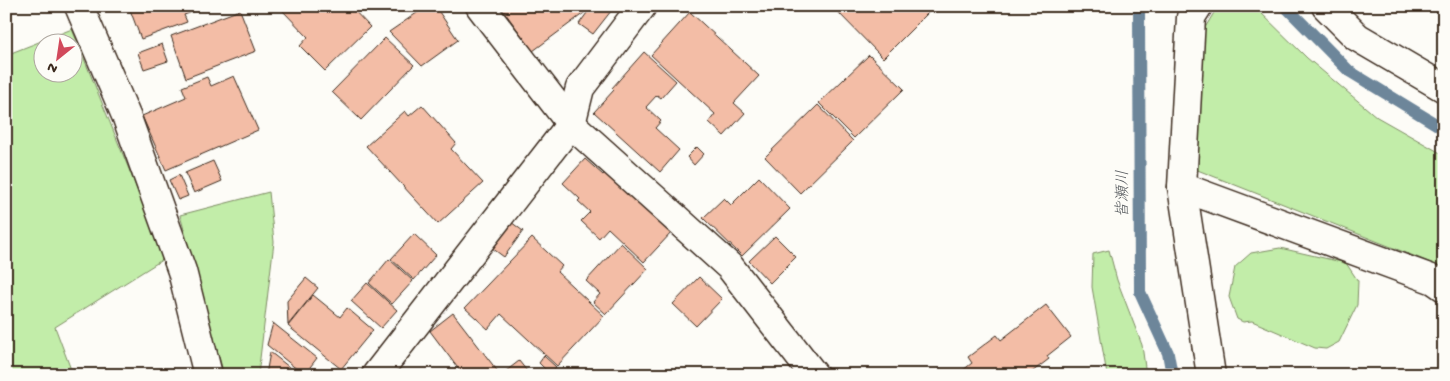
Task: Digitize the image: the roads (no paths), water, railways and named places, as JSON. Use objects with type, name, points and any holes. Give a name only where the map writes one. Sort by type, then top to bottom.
[{"type":"street","points":[[79,6],[127,118],[182,271],[208,375]]},
{"type":"street","points":[[480,6],[571,124],[730,267],[814,375]]},
{"type":"street","points":[[376,375],[571,124],[580,88],[642,6]]},
{"type":"street","points":[[1198,6],[1191,17],[1182,187],[1210,375]]},
{"type":"street","points":[[1326,6],[1356,37],[1444,88]]},
{"type":"street","points":[[1182,187],[1434,280],[1444,288]]},
{"type":"waterway","name":"皆瀬川","points":[[1139,6],[1140,292],[1168,353],[1172,375]]},
{"type":"waterway","points":[[1285,6],[1349,71],[1444,129]]}]
